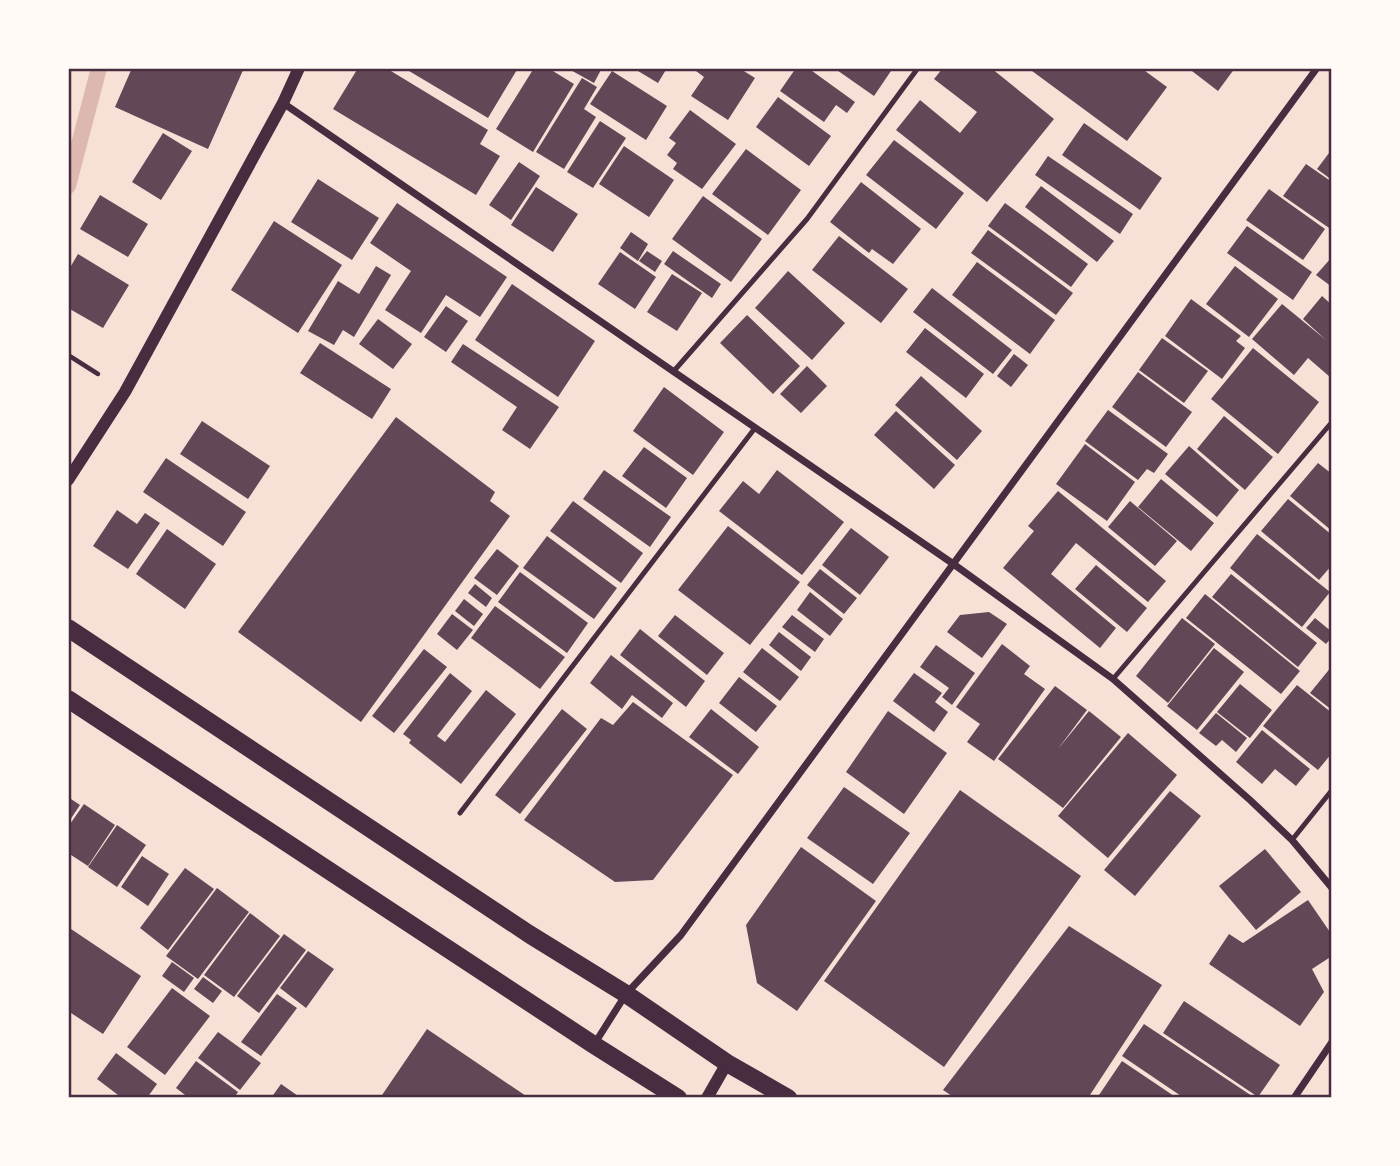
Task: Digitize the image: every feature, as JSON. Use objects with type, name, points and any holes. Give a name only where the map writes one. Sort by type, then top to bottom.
[{"type":"main road","points":[[68,628],[517,926],[626,994],[727,1063],[788,1098]]},
{"type":"main road","points":[[68,699],[678,1098]]},
{"type":"street","points":[[68,480],[125,392],[283,103],[299,68]]},
{"type":"street","points":[[594,1045],[626,994],[681,935],[1317,68]]},
{"type":"street","points":[[283,103],[952,563],[1113,679],[1292,839],[1332,888]]},
{"type":"street","points":[[1294,1098],[1332,1042]]},
{"type":"street","points":[[707,1098],[727,1063]]},
{"type":"lane","points":[[673,372],[807,219],[918,68]]},
{"type":"lane","points":[[1113,679],[1332,422]]},
{"type":"lane","points":[[460,813],[755,428]]},
{"type":"lane","points":[[1292,839],[1332,790]]},
{"type":"building","points":[[132,68],[244,68],[208,149],[115,107]]},
{"type":"building","points":[[358,68],[386,68],[488,130],[480,144],[500,156],[476,195],[333,109]]},
{"type":"building","points":[[404,68],[518,68],[488,118]]},
{"type":"building","points":[[534,68],[548,68],[574,84],[533,152],[496,129]]},
{"type":"building","points":[[567,68],[602,68],[594,83]]},
{"type":"building","points":[[633,68],[667,68],[658,83]]},
{"type":"building","points":[[692,68],[739,68],[755,78],[728,120],[691,96],[704,77]]},
{"type":"building","points":[[796,68],[808,68],[855,102],[847,113],[836,105],[824,122],[780,91]]},
{"type":"building","points":[[834,68],[893,68],[874,96]]},
{"type":"building","points":[[943,68],[991,68],[1054,119],[987,202],[896,130],[920,100],[960,133],[977,112],[934,79]]},
{"type":"building","points":[[1028,68],[1141,68],[1167,87],[1127,141]]},
{"type":"building","points":[[1188,68],[1235,68],[1218,91]]},
{"type":"building","points":[[612,71],[667,106],[646,140],[590,104]]},
{"type":"building","points":[[582,78],[597,87],[584,109],[596,117],[564,169],[536,152]]},
{"type":"building","points":[[778,97],[831,136],[809,166],[756,127]]},
{"type":"building","points":[[690,110],[736,144],[702,189],[673,169],[677,163],[667,155],[676,143],[669,138]]},
{"type":"building","points":[[600,121],[626,138],[593,188],[567,172]]},
{"type":"building","points":[[1084,123],[1162,178],[1140,210],[1062,155]]},
{"type":"building","points":[[163,133],[192,151],[161,200],[132,182]]},
{"type":"building","points":[[894,140],[964,193],[936,229],[866,175]]},
{"type":"building","points":[[624,146],[674,180],[649,217],[599,184]]},
{"type":"building","points":[[746,149],[801,190],[768,235],[712,194]]},
{"type":"building","points":[[1332,149],[1332,180],[1317,169]]},
{"type":"building","points":[[1048,156],[1133,214],[1120,234],[1035,175]]},
{"type":"building","points":[[519,162],[540,176],[511,220],[489,205]]},
{"type":"building","points":[[1306,164],[1332,182],[1332,230],[1283,196]]},
{"type":"building","points":[[318,179],[379,218],[352,260],[291,222]]},
{"type":"building","points":[[861,182],[921,229],[893,264],[872,249],[869,253],[830,222]]},
{"type":"building","points":[[1041,186],[1114,241],[1097,262],[1025,207]]},
{"type":"building","points":[[536,187],[578,214],[553,252],[511,225]]},
{"type":"building","points":[[1269,189],[1325,229],[1303,260],[1246,220]]},
{"type":"building","points":[[100,195],[148,224],[128,257],[80,229]]},
{"type":"building","points":[[703,196],[762,239],[731,282],[672,239]]},
{"type":"building","points":[[397,203],[507,277],[480,317],[446,295],[421,333],[385,310],[411,271],[370,243]]},
{"type":"building","points":[[1005,203],[1088,264],[1071,287],[988,226]]},
{"type":"building","points":[[274,221],[342,265],[298,333],[231,290]]},
{"type":"building","points":[[1247,226],[1312,272],[1293,300],[1227,253]]},
{"type":"building","points":[[988,230],[1073,293],[1056,315],[971,253]]},
{"type":"building","points":[[631,232],[648,244],[638,261],[620,248]]},
{"type":"building","points":[[839,236],[908,289],[881,323],[812,270]]},
{"type":"building","points":[[647,251],[662,261],[655,272],[639,261]]},
{"type":"building","points":[[673,251],[721,284],[712,298],[664,264]]},
{"type":"building","points":[[620,252],[656,277],[635,309],[598,284]]},
{"type":"building","points":[[78,254],[129,285],[103,328],[68,308],[68,271]]},
{"type":"building","points":[[1332,257],[1332,287],[1316,275]]},
{"type":"building","points":[[977,262],[1055,320],[1030,354],[952,295]]},
{"type":"building","points":[[376,266],[391,275],[354,337],[343,330],[334,345],[308,331],[338,281],[359,294]]},
{"type":"building","points":[[1235,266],[1278,299],[1249,337],[1206,304]]},
{"type":"building","points":[[788,271],[845,323],[812,360],[755,308]]},
{"type":"building","points":[[672,274],[702,293],[677,331],[647,312]]},
{"type":"building","points":[[512,284],[595,341],[558,397],[475,340]]},
{"type":"building","points":[[932,288],[1012,350],[993,374],[913,312]]},
{"type":"building","points":[[1322,296],[1332,305],[1332,375],[1330,377],[1308,358],[1294,375],[1252,339],[1282,304],[1326,340],[1303,319]]},
{"type":"building","points":[[1191,299],[1241,336],[1236,341],[1245,348],[1222,379],[1165,336]]},
{"type":"building","points":[[446,306],[468,321],[446,352],[424,337]]},
{"type":"building","points":[[747,315],[800,366],[773,394],[720,343]]},
{"type":"building","points":[[378,319],[412,344],[393,369],[359,344]]},
{"type":"building","points":[[925,328],[984,374],[966,398],[906,352]]},
{"type":"building","points":[[1162,338],[1208,371],[1184,403],[1139,370]]},
{"type":"building","points":[[320,343],[391,389],[372,419],[300,373]]},
{"type":"building","points":[[463,344],[559,407],[530,449],[502,430],[517,407],[451,362]]},
{"type":"building","points":[[1253,348],[1319,402],[1278,454],[1211,399]]},
{"type":"building","points":[[1014,354],[1028,365],[1011,387],[997,376]]},
{"type":"building","points":[[807,366],[827,386],[801,413],[780,394]]},
{"type":"building","points":[[1138,372],[1192,412],[1166,447],[1112,407]]},
{"type":"building","points":[[921,376],[982,431],[957,460],[895,405]]},
{"type":"building","points":[[664,387],[724,432],[693,475],[633,431]]},
{"type":"building","points":[[1108,410],[1168,454],[1154,473],[1147,469],[1138,480],[1085,441]]},
{"type":"building","points":[[896,411],[955,465],[934,489],[874,435]]},
{"type":"building","points":[[1224,416],[1273,457],[1245,490],[1197,449]]},
{"type":"building","points":[[396,417],[495,492],[490,501],[510,516],[361,722],[238,632]]},
{"type":"building","points":[[202,421],[270,466],[248,499],[180,454]]},
{"type":"building","points":[[1085,444],[1135,482],[1107,521],[1056,484]]},
{"type":"building","points":[[1189,446],[1239,490],[1217,517],[1165,474]]},
{"type":"building","points":[[644,447],[687,478],[666,508],[622,476]]},
{"type":"building","points":[[166,458],[246,512],[223,546],[143,492]]},
{"type":"building","points":[[1318,463],[1332,474],[1332,531],[1290,496]]},
{"type":"building","points":[[604,470],[671,517],[650,547],[583,499]]},
{"type":"building","points":[[777,470],[844,522],[802,575],[719,511],[743,481],[759,494]]},
{"type":"building","points":[[1161,479],[1214,523],[1191,551],[1138,507]]},
{"type":"building","points":[[1058,491],[1166,581],[1148,602],[1076,543],[1051,574],[1116,628],[1100,648],[1003,568],[1034,531],[1028,526]]},
{"type":"building","points":[[1288,499],[1332,535],[1332,565],[1319,580],[1261,531]]},
{"type":"building","points":[[573,501],[643,553],[621,583],[550,531]]},
{"type":"building","points":[[1130,501],[1177,541],[1155,566],[1108,527]]},
{"type":"building","points":[[117,510],[137,524],[145,513],[160,523],[128,569],[93,546]]},
{"type":"building","points":[[728,526],[800,582],[750,645],[678,590]]},
{"type":"building","points":[[851,528],[889,557],[860,595],[822,565]]},
{"type":"building","points":[[167,529],[216,564],[185,609],[136,574]]},
{"type":"building","points":[[1257,534],[1330,592],[1302,627],[1230,568]]},
{"type":"building","points":[[547,536],[617,588],[594,619],[523,568]]},
{"type":"building","points":[[497,549],[519,566],[497,595],[474,578]]},
{"type":"building","points":[[1096,565],[1147,608],[1127,632],[1075,589]]},
{"type":"building","points":[[820,569],[857,598],[844,614],[807,585]]},
{"type":"building","points":[[520,572],[588,623],[567,653],[498,602]]},
{"type":"building","points":[[1231,574],[1317,643],[1298,667],[1212,597]]},
{"type":"building","points":[[475,584],[492,598],[486,607],[468,593]]},
{"type":"building","points":[[810,592],[843,619],[830,636],[797,610]]},
{"type":"building","points":[[1205,594],[1300,671],[1281,694],[1186,618]]},
{"type":"building","points":[[464,599],[483,614],[474,626],[455,611]]},
{"type":"building","points":[[495,606],[565,657],[540,689],[471,638]]},
{"type":"building","points":[[989,612],[1007,624],[982,658],[947,632],[960,615]]},
{"type":"building","points":[[452,614],[473,630],[457,650],[437,634]]},
{"type":"building","points":[[675,615],[724,653],[707,675],[658,636]]},
{"type":"building","points":[[792,615],[824,639],[815,652],[782,627]]},
{"type":"building","points":[[1182,618],[1215,644],[1168,703],[1136,676]]},
{"type":"building","points":[[1315,618],[1332,632],[1332,637],[1326,644],[1306,628]]},
{"type":"building","points":[[640,629],[705,681],[686,707],[620,655]]},
{"type":"building","points":[[779,632],[811,657],[801,671],[769,645]]},
{"type":"building","points":[[1002,644],[1030,666],[1024,674],[1045,689],[994,761],[967,742],[980,724],[956,707]]},
{"type":"building","points":[[936,645],[975,673],[952,705],[942,697],[949,688],[920,667]]},
{"type":"building","points":[[762,648],[799,677],[780,701],[743,672]]},
{"type":"building","points":[[1214,648],[1244,672],[1197,730],[1167,706]]},
{"type":"building","points":[[424,649],[447,667],[394,733],[372,716]]},
{"type":"building","points":[[611,655],[673,703],[662,718],[632,695],[622,709],[590,683]]},
{"type":"building","points":[[1332,666],[1332,710],[1310,693]]},
{"type":"building","points":[[450,673],[472,691],[437,736],[445,742],[486,690],[516,714],[461,784],[409,743],[411,740],[403,734]]},
{"type":"building","points":[[914,673],[942,693],[935,702],[948,712],[934,732],[893,701]]},
{"type":"building","points":[[739,677],[777,706],[756,732],[719,703]]},
{"type":"building","points":[[1240,684],[1272,710],[1250,738],[1217,712]]},
{"type":"building","points":[[1297,685],[1332,713],[1332,753],[1318,770],[1263,726]]},
{"type":"building","points":[[1055,686],[1087,710],[1058,749],[1089,711],[1121,737],[1063,808],[998,759]]},
{"type":"building","points":[[633,702],[733,775],[653,880],[615,882],[524,820],[601,718],[613,725]]},
{"type":"building","points":[[562,709],[587,729],[520,814],[495,795]]},
{"type":"building","points":[[711,709],[759,747],[738,774],[689,737]]},
{"type":"building","points":[[888,711],[947,753],[904,814],[846,772]]},
{"type":"building","points":[[1216,713],[1247,738],[1236,752],[1222,740],[1216,746],[1199,733]]},
{"type":"building","points":[[1262,730],[1310,769],[1296,786],[1275,769],[1262,784],[1236,762]]},
{"type":"building","points":[[1128,733],[1177,775],[1108,858],[1058,816]]},
{"type":"building","points":[[844,787],[910,833],[873,884],[807,838]]},
{"type":"building","points":[[960,790],[1081,876],[944,1067],[824,981]]},
{"type":"building","points":[[1170,791],[1201,816],[1135,896],[1104,870]]},
{"type":"building","points":[[68,797],[80,805],[68,823]]},
{"type":"building","points":[[84,804],[115,825],[88,866],[68,853],[68,827]]},
{"type":"building","points":[[117,825],[146,845],[117,887],[88,867]]},
{"type":"building","points":[[801,847],[876,901],[797,1011],[757,983],[746,925]]},
{"type":"building","points":[[1265,849],[1301,892],[1256,930],[1219,886]]},
{"type":"building","points":[[142,856],[169,874],[148,906],[121,887]]},
{"type":"building","points":[[185,868],[214,889],[168,950],[140,928]]},
{"type":"building","points":[[217,888],[249,912],[198,979],[166,956]]},
{"type":"building","points":[[1308,900],[1332,935],[1332,956],[1312,969],[1324,992],[1300,1026],[1209,964],[1229,934],[1243,943]]},
{"type":"building","points":[[250,913],[280,936],[234,997],[204,975]]},
{"type":"building","points":[[1069,926],[1162,985],[1088,1098],[955,1098],[943,1090]]},
{"type":"building","points":[[71,929],[141,976],[103,1034],[68,1011],[68,933]]},
{"type":"building","points":[[284,934],[306,950],[259,1013],[237,996]]},
{"type":"building","points":[[308,951],[334,969],[306,1008],[280,988]]},
{"type":"building","points":[[172,962],[194,978],[184,992],[162,976]]},
{"type":"building","points":[[203,977],[222,991],[213,1003],[194,989]]},
{"type":"building","points":[[172,988],[210,1016],[165,1075],[127,1047]]},
{"type":"building","points":[[277,994],[297,1008],[261,1056],[241,1042]]},
{"type":"building","points":[[1184,1001],[1280,1065],[1258,1097],[1163,1033]]},
{"type":"building","points":[[1144,1024],[1255,1098],[1184,1098],[1122,1056]]},
{"type":"building","points":[[427,1029],[529,1098],[380,1098]]},
{"type":"building","points":[[218,1032],[261,1063],[240,1090],[198,1058]]},
{"type":"building","points":[[116,1053],[157,1084],[147,1098],[122,1098],[97,1079]]},
{"type":"building","points":[[196,1061],[238,1092],[234,1098],[189,1098],[176,1088]]},
{"type":"building","points":[[1122,1061],[1177,1098],[1103,1098],[1099,1095]]},
{"type":"building","points":[[281,1084],[301,1098],[271,1098]]},
{"type":"waterway","points":[[68,186],[99,68]]}]
